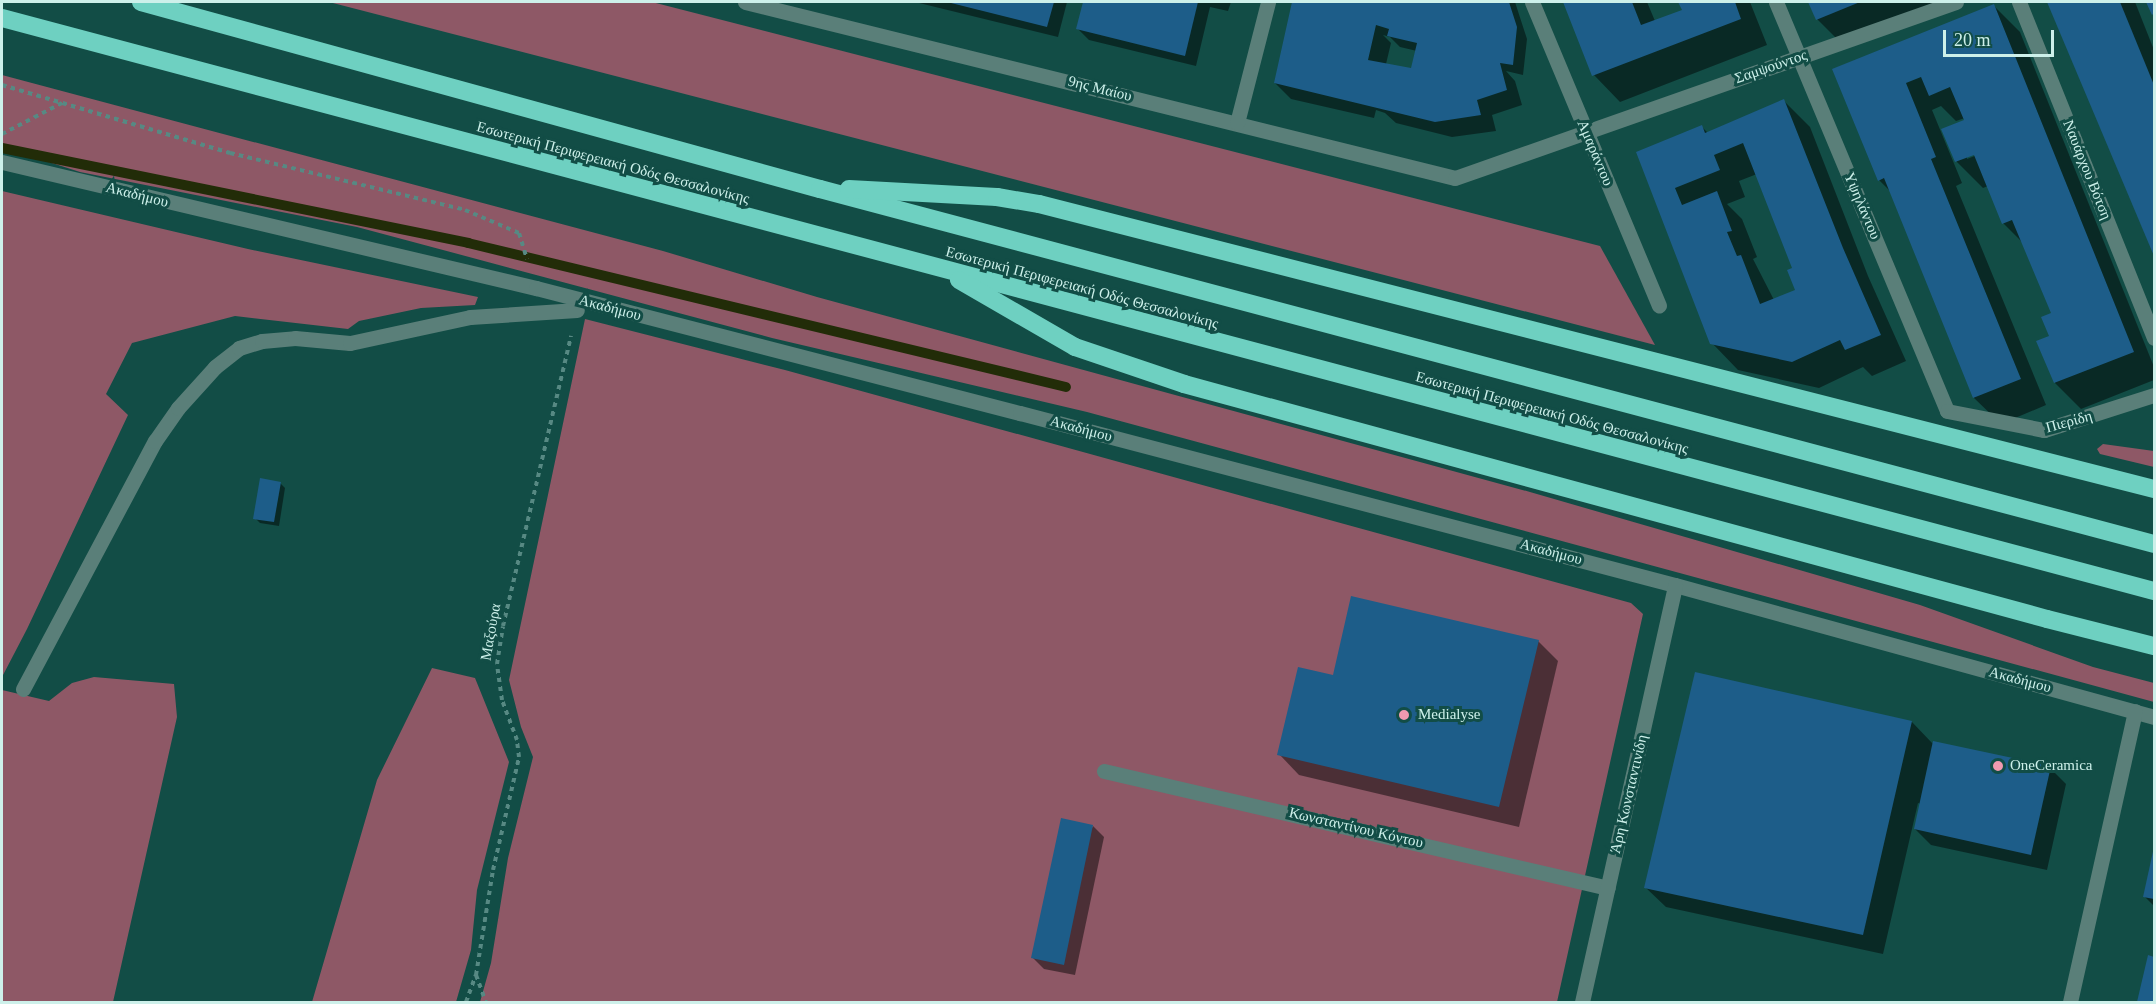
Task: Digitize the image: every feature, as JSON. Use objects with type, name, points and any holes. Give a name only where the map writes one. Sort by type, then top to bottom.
[{"type":"highway","name":"Εσωτερική Περιφερειακή Οδός Θεσσαλονίκης","points":[[141,2],[820,189],[2154,543]]},
{"type":"highway","name":"Εσωτερική Περιφερειακή Οδός Θεσσαλονίκης","points":[[2,18],[2154,591]]},
{"type":"highway","points":[[820,189],[905,190],[997,197],[1039,204],[2154,489]]},
{"type":"highway","points":[[943,270],[1076,347],[1184,384],[2047,620],[2154,646]]},
{"type":"street","name":"9ης Μαίου","points":[[745,2],[1455,178]]},
{"type":"street","points":[[1237,123],[1268,2]]},
{"type":"street","name":"Αμαράντου","points":[[1532,2],[1659,305]]},
{"type":"street","name":"Υψηλάντου","points":[[1776,2],[1947,411]]},
{"type":"street","name":"Σαμψούντος","points":[[1455,178],[1956,2]]},
{"type":"street","name":"Ναυάρχου Βότση","points":[[2019,2],[2154,338]]},
{"type":"street","name":"Ακαδήμου","points":[[2,162],[536,288],[1676,585],[2154,717]]},
{"type":"street","points":[[23,689],[155,441],[178,408],[215,367],[239,348],[262,341],[295,338],[350,343],[470,318],[577,310]]},
{"type":"street","name":"Πιερίδη","points":[[1947,411],[2044,430],[2154,395]]},
{"type":"street","name":"Άρη Κωνσταντινίδη","points":[[1582,1002],[1676,585]]},
{"type":"street","points":[[2070,1002],[2135,711]]},
{"type":"street","name":"Κωνσταντίνου Κόντου","points":[[1104,771],[1608,888]]},
{"type":"path","points":[[2,86],[231,153],[465,210],[519,233],[536,288]]},
{"type":"path","points":[[2,134],[63,103]]},
{"type":"path","name":"Μαξούρα","points":[[466,1002],[476,975],[493,870],[519,757],[517,740],[502,700],[497,664],[503,626],[577,310]]},
{"type":"path","points":[[476,975],[486,1002]]},
{"type":"shaded area","points":[[329,2],[652,2],[1600,246],[1655,345]]},
{"type":"shaded area","points":[[2,75],[663,251],[817,297],[1530,492],[1920,605],[2093,667],[2154,683],[2154,702],[1087,412],[772,338],[357,227],[80,172],[2,147]]},
{"type":"shaded area","points":[[2,191],[248,249],[478,297],[475,305],[421,308],[359,321],[348,329],[235,316],[132,343],[106,394],[128,415],[2,677]]},
{"type":"shaded area","points":[[585,319],[785,370],[1631,603],[1643,614],[1557,1002],[480,1002],[491,963],[508,858],[533,757],[521,727],[509,680]]},
{"type":"shaded area","points":[[2103,444],[2154,451],[2154,467],[2100,454],[2097,449]]},
{"type":"shaded area","points":[[432,668],[475,678],[509,762],[477,890],[471,950],[456,1002],[312,1002],[377,780]]},
{"type":"shaded area","points":[[94,677],[174,684],[177,717],[113,1002],[2,1002],[2,690],[49,701],[72,683]]},
{"type":"building","points":[[947,2],[1054,2],[1047,27]]},
{"type":"building","points":[[1083,2],[1198,2],[1185,56],[1076,29]]},
{"type":"building","points":[[1292,2],[1509,2],[1517,27],[1513,65],[1500,63],[1507,90],[1477,100],[1481,115],[1435,122],[1274,83]],"holes":[[[1376,25],[1389,29],[1387,36],[1417,43],[1411,68],[1368,60]]]},
{"type":"building","points":[[1563,2],[1632,2],[1641,25],[1682,10],[1678,2],[1735,2],[1741,19],[1592,76]]},
{"type":"building","points":[[1808,2],[1860,2],[1816,20]]},
{"type":"building","points":[[2047,2],[2120,2],[2154,85],[2154,256]]},
{"type":"building","points":[[2146,2],[2154,2],[2152,15]]},
{"type":"building","points":[[1994,4],[2134,352],[2054,383],[2036,341],[2049,336],[2041,317],[2051,313],[2012,220],[2002,224],[1974,155],[1955,162],[1941,129],[1964,120],[1950,87],[1929,96],[1921,77],[1906,83],[1936,157],[1931,159],[2021,379],[1973,398],[1884,178],[1878,181],[1832,69]]},
{"type":"building","points":[[1784,99],[1843,248],[1881,335],[1845,350],[1840,340],[1792,362],[1710,344],[1636,152],[1702,125],[1705,133]],"holes":[[[1743,143],[1792,268],[1787,270],[1795,290],[1760,304],[1741,255],[1737,256],[1727,232],[1732,231],[1717,191],[1682,205],[1675,188],[1720,170],[1714,155]]]},
{"type":"building","points":[[260,478],[281,482],[274,522],[253,519]]},
{"type":"building","name":"Medialyse","points":[[1351,596],[1539,640],[1499,807],[1277,755],[1298,667],[1333,675]]},
{"type":"building","points":[[1695,672],[1912,721],[1863,935],[1644,888]]},
{"type":"building","points":[[1933,741],[2051,766],[2031,855],[1914,829]]},
{"type":"building","points":[[1061,818],[1093,825],[1064,965],[1031,958]]},
{"type":"building","points":[[2154,847],[2154,899],[2143,897]]},
{"type":"building","points":[[2148,955],[2154,957],[2154,1002],[2137,1002]]},
{"type":"waterway","points":[[2,148],[468,243],[1066,387]]},
{"type":"place","name":"Medialyse","points":[[1404,715]]},
{"type":"place","name":"OneCeramica","points":[[1998,766]]}]
